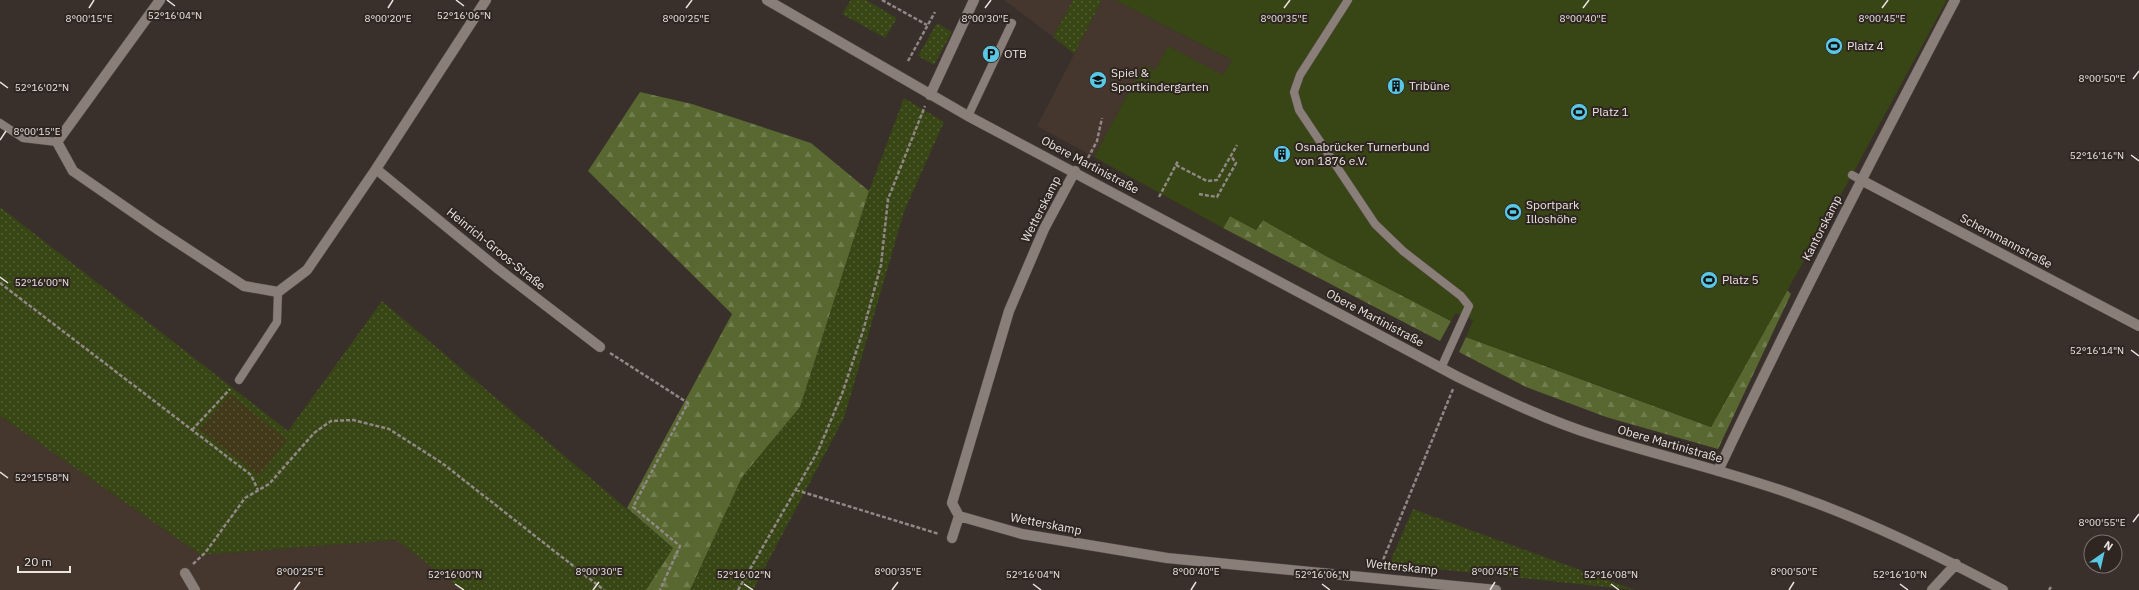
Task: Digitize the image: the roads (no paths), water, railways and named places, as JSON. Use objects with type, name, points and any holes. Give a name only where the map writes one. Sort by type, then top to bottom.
[{"type":"street","points":[[160,0],[57,142],[73,171],[157,229],[244,286],[278,292],[307,270],[376,169],[486,0]]},
{"type":"street","name":"Obere Martinistraße","points":[[767,0],[968,116],[1075,171],[1458,377],[1520,407],[1596,436],[1718,471],[1796,496],[1882,529],[1956,564],[2003,590]]},
{"type":"street","points":[[930,95],[974,0]]},
{"type":"street","name":"Kantorskamp","points":[[1718,471],[1856,177],[1955,0]]},
{"type":"street","name":"Heinrich-Groos-Straße","points":[[376,169],[497,268],[600,347]]},
{"type":"street","name":"Wetterskamp","points":[[1075,171],[1044,229],[1009,311],[952,503],[959,516],[1022,534],[1167,558],[1496,590]]},
{"type":"street","name":"Schemmannstraße","points":[[1856,177],[2139,326]]},
{"type":"street","points":[[952,538],[959,516]]},
{"type":"street","points":[[1932,590],[1956,564]]},
{"type":"street","points":[[185,572],[195,590]]},
{"type":"lane","points":[[1348,0],[1300,75],[1294,92],[1299,110],[1375,224],[1403,251],[1461,296],[1469,306],[1441,368]]},
{"type":"lane","points":[[968,116],[1012,23]]},
{"type":"lane","points":[[0,123],[22,138],[57,142]]},
{"type":"lane","points":[[239,380],[277,322],[278,292]]},
{"type":"place","name":"Platz 4","points":[[1834,46]]},
{"type":"place","name":"OTB","points":[[991,54]]},
{"type":"place","name":"Spiel & Sportkindergarten","points":[[1098,80]]},
{"type":"place","name":"Tribüne","points":[[1396,86]]},
{"type":"place","name":"Platz 1","points":[[1579,112]]},
{"type":"place","name":"Osnabrücker Turnerbund von 1876 e.V.","points":[[1282,154]]},
{"type":"place","name":"Sportpark Illoshöhe","points":[[1513,212]]},
{"type":"place","name":"Platz 5","points":[[1709,280]]}]
